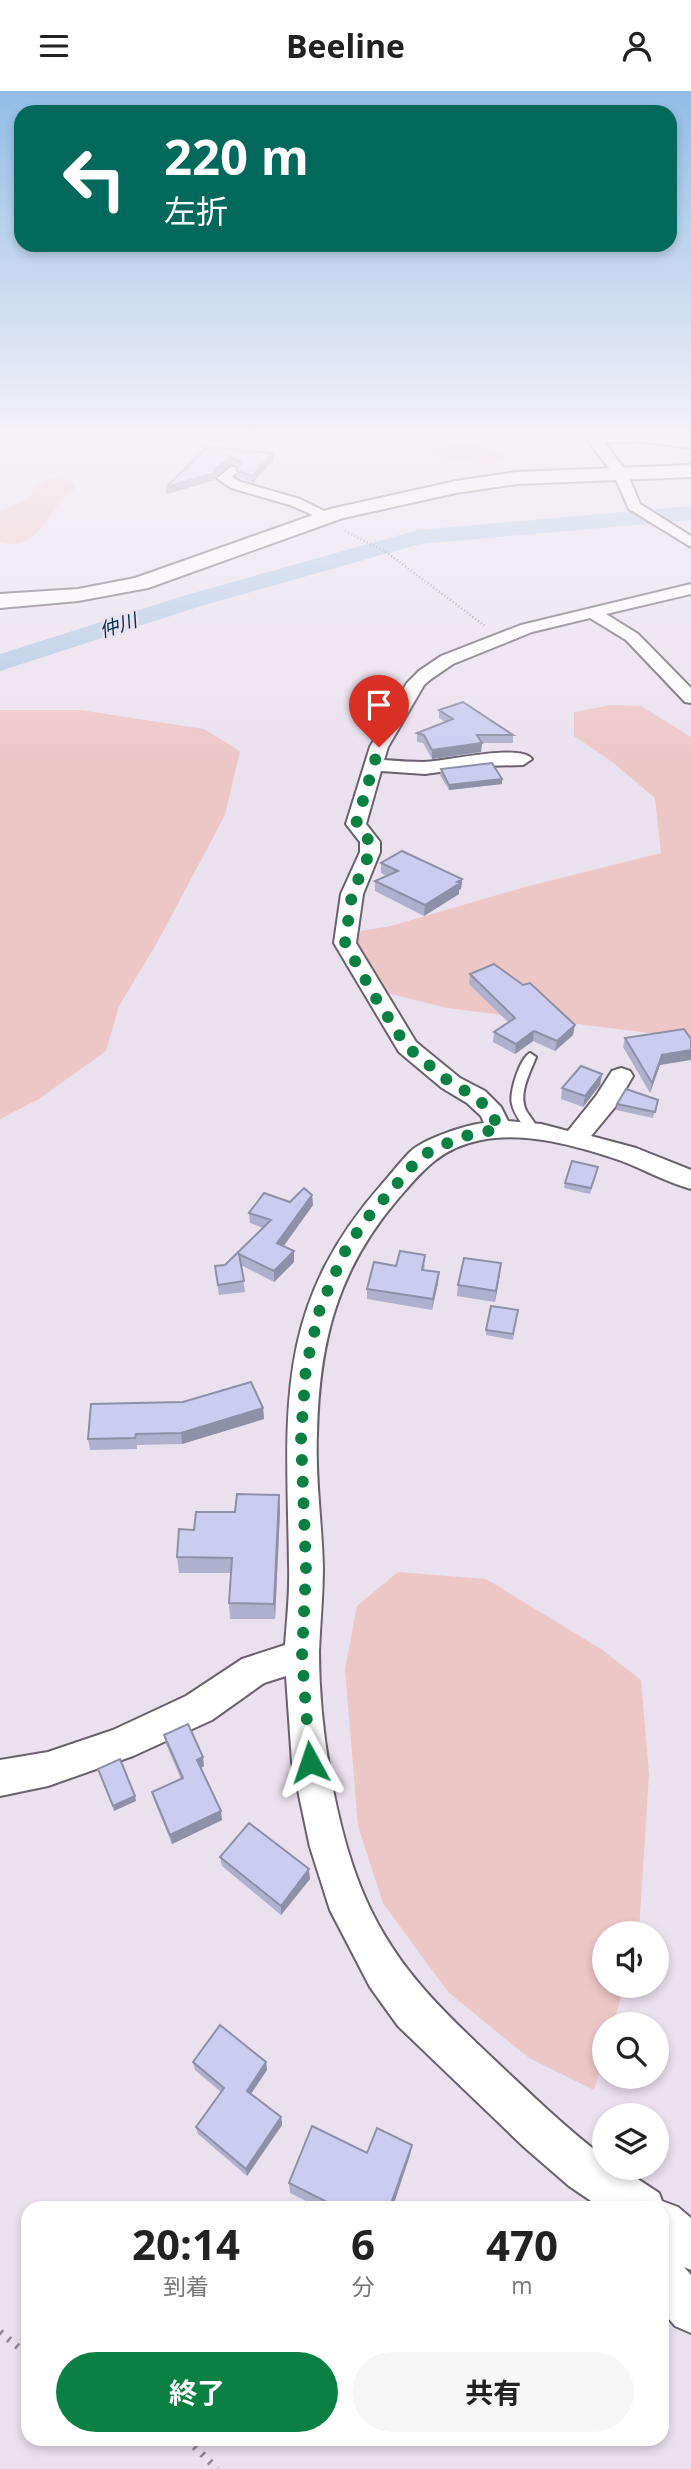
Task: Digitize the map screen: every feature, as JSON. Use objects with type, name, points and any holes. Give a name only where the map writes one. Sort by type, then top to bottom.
[{"type":"street","points":[[0,601],[78,595],[141,583],[249,544]]},
{"type":"street","points":[[499,1130],[492,1113],[476,1097],[451,1083],[407,1047],[345,943],[352,894],[370,852],[370,842],[356,824],[372,765],[379,747],[416,683],[447,660],[504,636],[558,620],[691,589]]},
{"type":"street","points":[[593,613],[632,636],[691,698]]},
{"type":"street","points":[[372,765],[425,768],[482,759],[523,759]]},
{"type":"street","points":[[574,1140],[606,1101],[621,1076]]},
{"type":"street","points":[[630,2201],[585,2170],[539,2132],[413,2011],[384,1973],[344,1896],[329,1847],[310,1762],[302,1656],[306,1569],[301,1436],[306,1367],[320,1308],[344,1253],[363,1223],[421,1156],[478,1132],[533,1131],[627,1154],[691,1180]]},
{"type":"street","points":[[0,1778],[48,1769],[120,1744],[199,1708],[254,1670],[302,1656]]},
{"type":"street","points":[[669,2230],[691,2246]]},
{"type":"street","points":[[669,2284],[691,2310]]},
{"type":"lane","points":[[530,1057],[518,1096],[519,1110],[530,1121],[533,1131]]},
{"type":"path","points":[[370,544],[386,552],[493,632],[504,636]]},
{"type":"path","points":[[0,2332],[21,2349]]},
{"type":"path","points":[[194,2446],[216,2469]]},
{"type":"shaded area","points":[[611,705],[641,706],[691,737],[691,1038],[447,1008],[371,989],[353,952],[361,931],[391,926],[525,887],[661,853],[655,798],[611,761],[574,736],[574,712]]},
{"type":"shaded area","points":[[0,710],[80,710],[204,729],[240,751],[225,815],[158,941],[119,1006],[106,1051],[39,1099],[0,1119]]},
{"type":"shaded area","points":[[398,1572],[486,1579],[601,1649],[641,1680],[649,1774],[640,1921],[592,1921],[592,1998],[621,1998],[617,2012],[592,2012],[594,2090],[529,2058],[448,1992],[383,1903],[358,1826],[345,1669],[357,1606]]},
{"type":"building","points":[[463,702],[513,735],[477,735],[482,743],[432,750],[424,735],[417,733],[453,719],[439,710]]},
{"type":"building","points":[[492,763],[502,779],[449,785],[441,769]]},
{"type":"building","points":[[402,851],[462,879],[457,882],[460,883],[425,905],[375,881],[398,871],[381,863]]},
{"type":"building","points":[[494,964],[523,985],[530,983],[575,1025],[557,1041],[534,1031],[516,1044],[494,1032],[515,1018],[470,974]]},
{"type":"building","points":[[684,1029],[691,1039],[691,1050],[662,1055],[652,1083],[625,1038]]},
{"type":"building","points":[[581,1066],[602,1074],[585,1096],[562,1088]]},
{"type":"building","points":[[626,1089],[658,1100],[655,1112],[617,1104]]},
{"type":"building","points":[[572,1161],[598,1167],[591,1188],[565,1183]]},
{"type":"building","points":[[304,1188],[312,1195],[277,1243],[294,1251],[274,1271],[239,1254],[244,1281],[218,1285],[215,1266],[225,1265],[271,1220],[249,1213],[264,1193],[290,1202]]},
{"type":"building","points":[[400,1251],[425,1255],[422,1270],[439,1272],[433,1299],[367,1289],[374,1262],[396,1266]]},
{"type":"building","points":[[464,1258],[501,1263],[496,1291],[458,1285]]},
{"type":"building","points":[[491,1306],[518,1310],[513,1334],[486,1330]]},
{"type":"building","points":[[251,1382],[263,1408],[181,1433],[88,1439],[91,1404],[183,1402]]},
{"type":"building","points":[[237,1494],[279,1495],[274,1604],[229,1603],[232,1558],[177,1557],[179,1529],[194,1530],[196,1512],[235,1512]]},
{"type":"building","points":[[188,1724],[203,1757],[197,1760],[221,1811],[170,1835],[152,1792],[183,1778],[164,1735]]},
{"type":"building","points":[[120,1759],[135,1796],[113,1806],[98,1769]]},
{"type":"building","points":[[249,1823],[309,1869],[281,1906],[220,1857]]},
{"type":"building","points":[[220,2025],[266,2062],[247,2091],[281,2117],[246,2169],[196,2127],[224,2088],[193,2062]]},
{"type":"building","points":[[312,2126],[367,2153],[377,2128],[412,2145],[392,2201],[325,2201],[289,2183]]},
{"type":"waterway","name":"仲川","points":[[0,663],[192,601],[393,544]]},
{"type":"route","points":[[310,1762],[302,1656],[306,1569],[301,1436],[306,1367],[320,1308],[344,1253],[363,1223],[380,1200],[421,1156],[454,1140],[478,1132],[499,1130],[492,1113],[476,1097],[451,1083],[407,1047],[345,943],[352,894],[370,852],[370,842],[356,824],[358,810],[379,747]]}]
